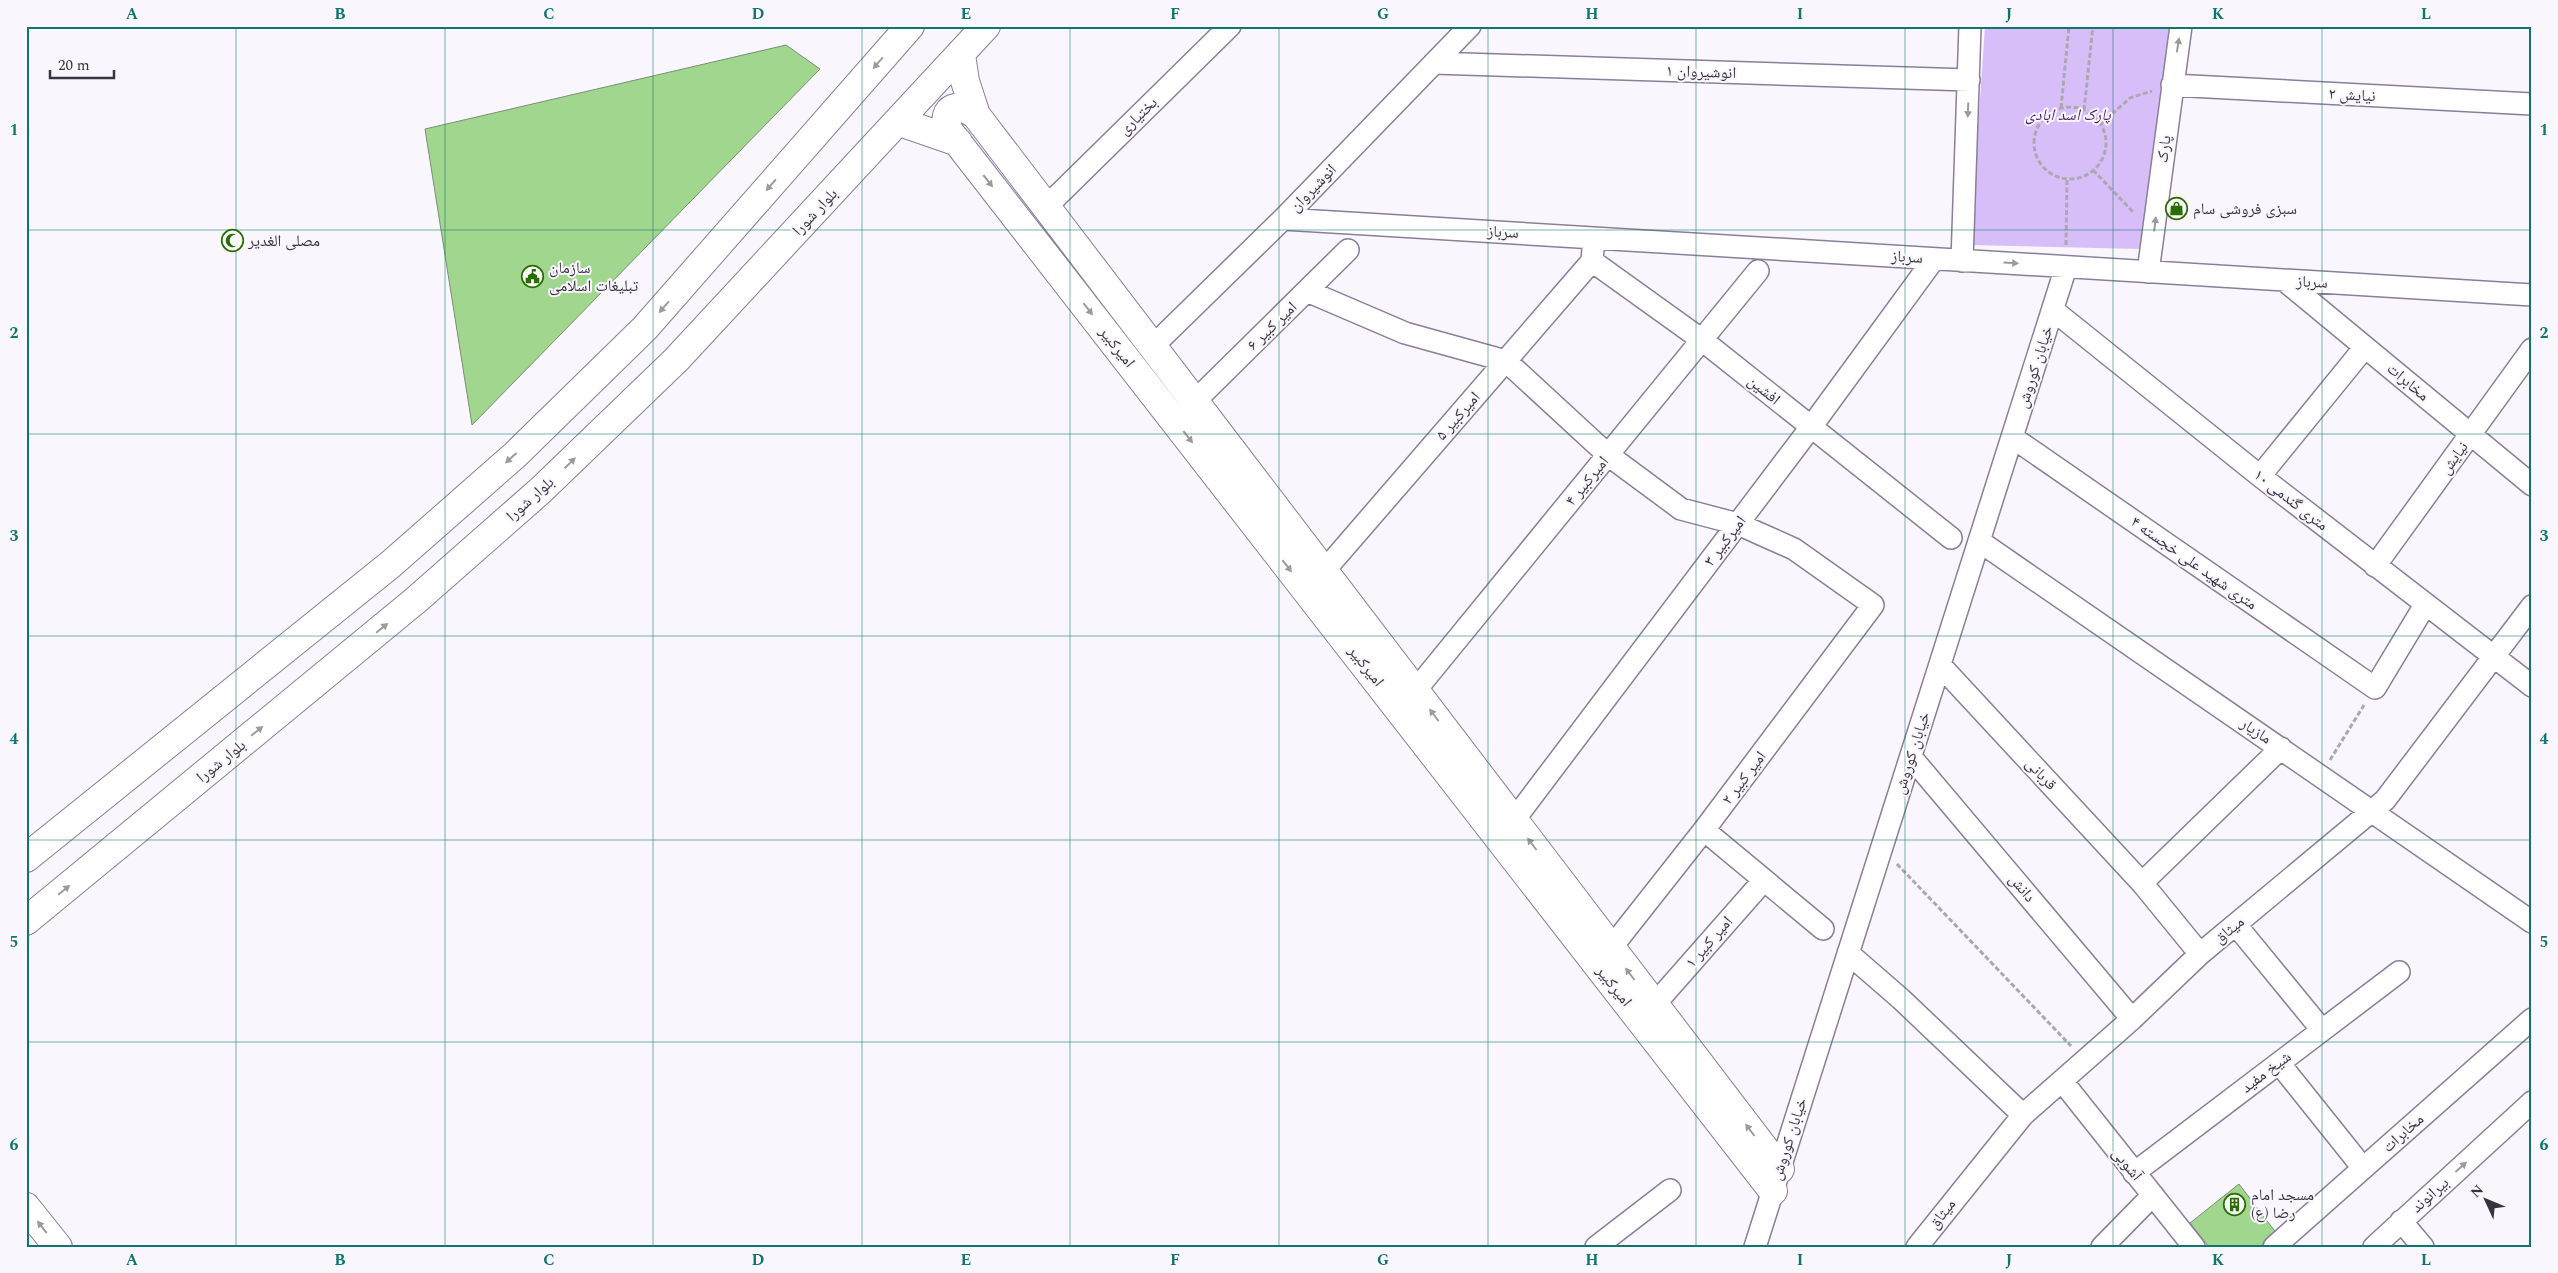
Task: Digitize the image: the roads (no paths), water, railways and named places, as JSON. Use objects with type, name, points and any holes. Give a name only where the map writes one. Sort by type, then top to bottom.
[{"type":"main road","points":[[26,858],[392,564],[515,455],[645,328],[910,26]]},
{"type":"main road","name":"بلوار شورا","points":[[26,921],[416,600],[541,490],[676,360],[900,122],[986,26]]},
{"type":"main road","name":"امیرکبیر","points":[[960,55],[965,81],[976,115]]},
{"type":"main road","name":"امیرکبیر","points":[[1776,1180],[1540,873],[948,130],[945,121],[949,112],[956,107],[965,107],[976,115],[1514,820],[1540,873],[1611,948],[1654,1005],[1776,1180]]},
{"type":"main road","points":[[900,122],[958,142]]},
{"type":"main road","points":[[26,1207],[58,1247]]},
{"type":"street","name":"بختیاری","points":[[1046,206],[1230,26]]},
{"type":"street","name":"انوشیروان","points":[[1153,346],[1283,219],[1470,26]]},
{"type":"street","points":[[1962,261],[1970,26]]},
{"type":"street","name":"پارک","points":[[2148,272],[2181,26]]},
{"type":"street","name":"انوشیروان ۱","points":[[1434,63],[1969,80]]},
{"type":"street","name":"نیایش ۲","points":[[2172,85],[2532,104]]},
{"type":"street","name":"سرباز","points":[[1283,219],[2532,295]]},
{"type":"street","points":[[1592,261],[1594,238]]},
{"type":"street","name":"امیر کبیر ۶","points":[[1195,401],[1348,250]]},
{"type":"street","name":"امیرکبیر ۳","points":[[1514,820],[1811,427],[1934,259]]},
{"type":"street","name":"افشین","points":[[1592,261],[1702,340],[1951,538]]},
{"type":"street","name":"امیرکبیر ۵","points":[[1324,571],[1592,261]]},
{"type":"street","name":"خیابان کوروش","points":[[1759,1244],[1776,1180],[2066,267]]},
{"type":"street","name":"امیرکبیر ۴","points":[[1415,691],[1758,271]]},
{"type":"street","name":"مخابرات","points":[[2284,280],[2532,485]]},
{"type":"street","points":[[1307,292],[1405,333],[1506,361],[1608,455],[1681,509],[1738,524]]},
{"type":"street","name":"۱۰ متری گندمی","points":[[2052,310],[2260,476],[2532,686]]},
{"type":"street","points":[[2260,476],[2365,347]]},
{"type":"street","name":"نیایش","points":[[2376,566],[2532,350]]},
{"type":"street","name":"۴ متری شهید علی خجسته","points":[[2012,438],[2375,688],[2425,605]]},
{"type":"street","name":"امیر کبیر ۲","points":[[1611,948],[1704,830],[1873,605],[1794,549],[1738,524]]},
{"type":"street","name":"مازیار","points":[[1979,541],[2532,922]]},
{"type":"street","name":"میثاق","points":[[1917,1247],[2023,1115],[2132,1019],[2200,954],[2385,800],[2532,606]]},
{"type":"street","name":"قربانی","points":[[1940,665],[2142,882],[2200,954]]},
{"type":"street","points":[[2142,882],[2281,748]]},
{"type":"street","name":"دانش","points":[[1911,757],[2132,1019]]},
{"type":"street","points":[[1704,830],[1824,929]]},
{"type":"street","name":"امیر کبیر ۱","points":[[1654,1005],[1764,880]]},
{"type":"street","points":[[2236,925],[2322,1030]]},
{"type":"street","points":[[1848,953],[1901,998],[2023,1115]]},
{"type":"street","name":"شیخ مفید","points":[[2134,1173],[2399,972]]},
{"type":"street","name":"مخابرات","points":[[2274,1247],[2532,1019]]},
{"type":"street","points":[[2279,1063],[2364,1168]]},
{"type":"street","name":"آشوبی","points":[[2062,1081],[2194,1247]]},
{"type":"street","name":"بیرانوند","points":[[2374,1247],[2532,1102]]},
{"type":"street","points":[[1596,1247],[1670,1190]]},
{"type":"street","points":[[2102,1247],[2153,1195]]},
{"type":"street","points":[[2401,1221],[2423,1247]]},
{"type":"place","name":"سبزی فروشی سام","points":[[2177,209]]},
{"type":"place","name":"مصلی الغدیر","points":[[232,241]]},
{"type":"place","name":"سازمان تبلیغات اسلامی","points":[[533,277]]},
{"type":"place","name":"مسجد امام رضا (ع)","points":[[2235,1204]]},
{"type":"park label","name":"پارک اسد ابادی","points":[[2068,115]]}]
